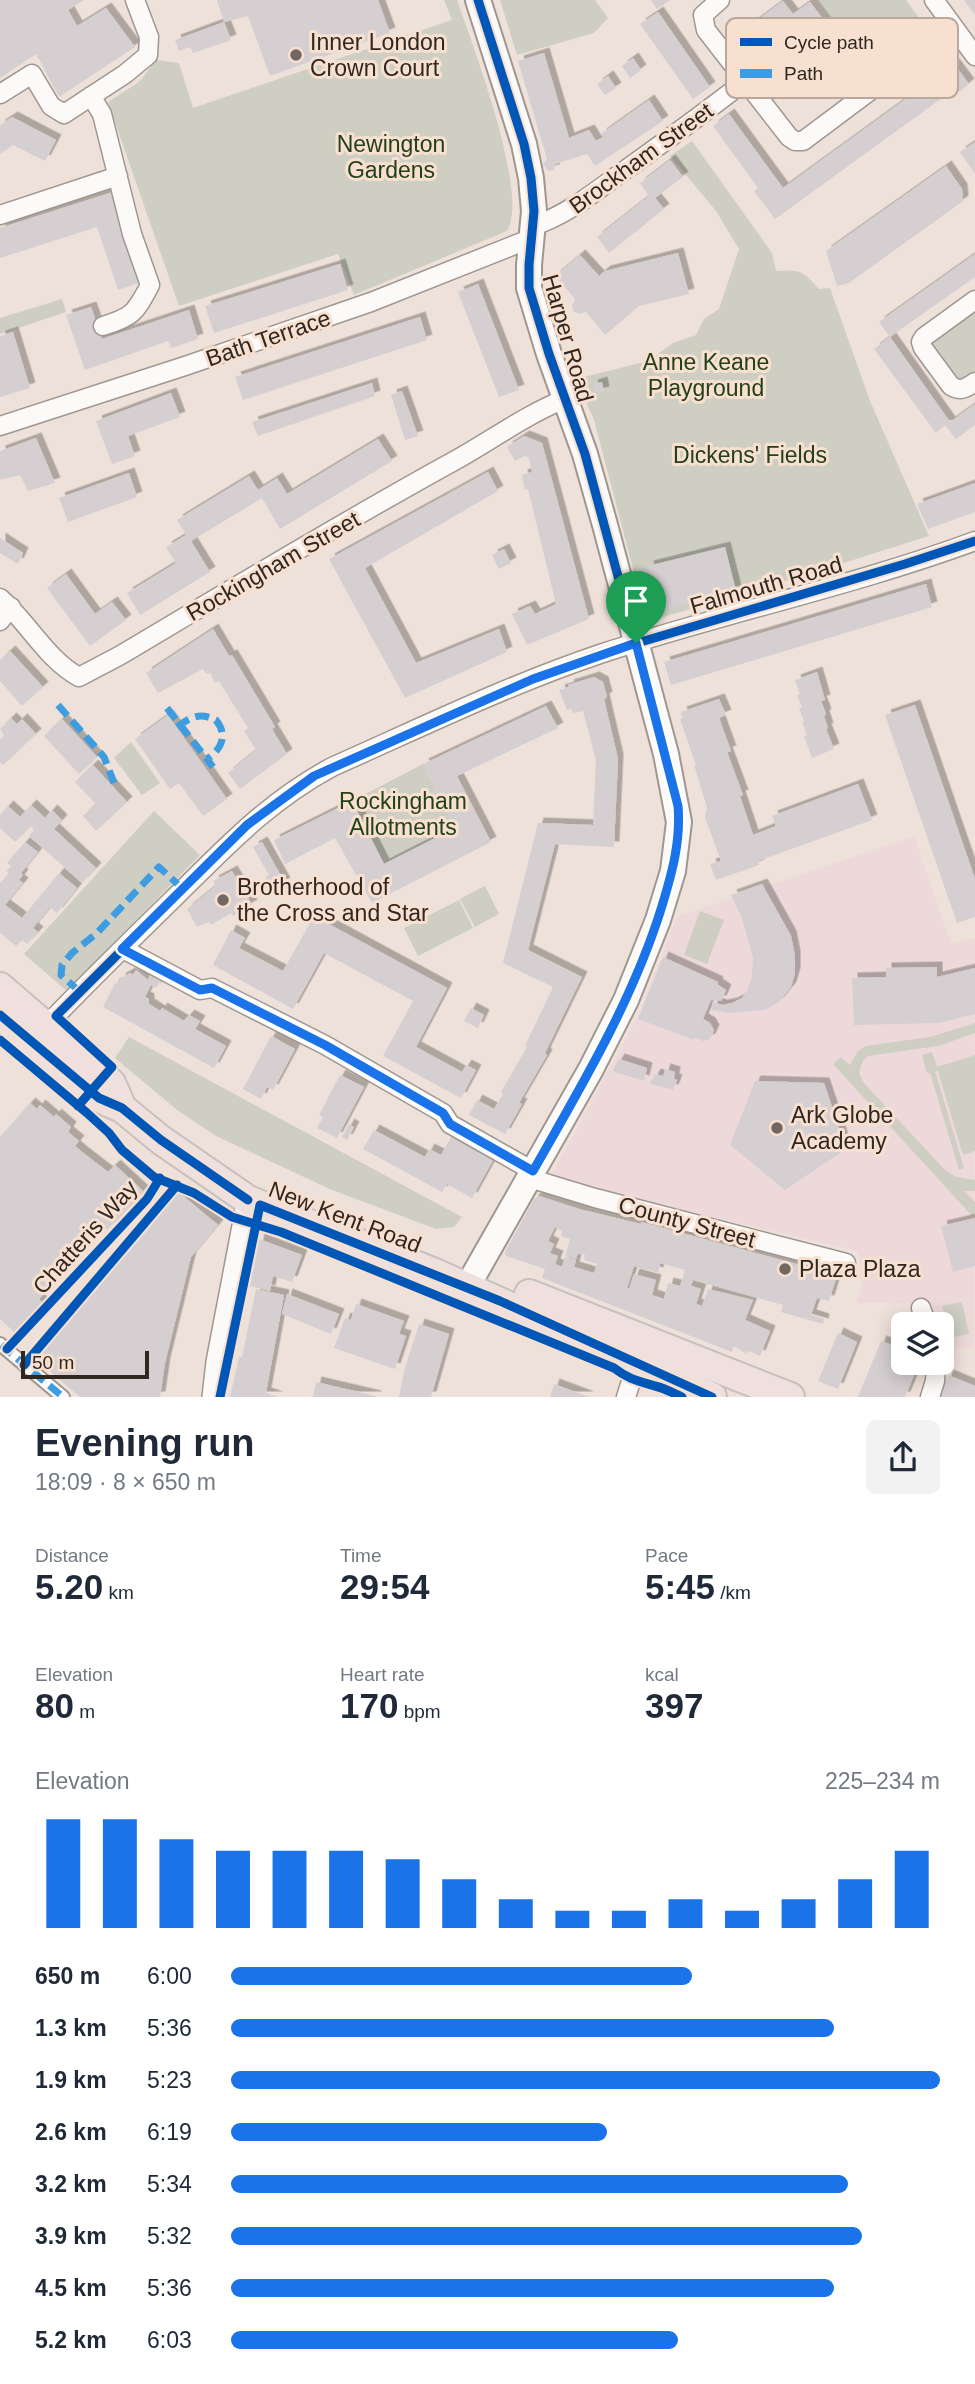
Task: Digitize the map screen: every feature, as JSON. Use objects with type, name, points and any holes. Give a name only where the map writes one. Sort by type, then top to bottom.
[{"type":"highway","name":"New Kent Road","points":[[0,987],[111,1083],[122,1108]]},
{"type":"highway","name":"New Kent Road","points":[[0,1015],[99,1098],[122,1108],[161,1140],[248,1200],[435,1273],[712,1397]]},
{"type":"highway","name":"New Kent Road","points":[[200,1165],[256,1184],[790,1397]]},
{"type":"main road","name":"Harper Road","points":[[475,1273],[591,1069],[626,1000],[658,920],[673,871],[679,830],[678,806],[585,454],[529,288],[528,265],[533,232],[531,178],[524,144],[478,0]]},
{"type":"street","points":[[0,94],[32,74],[51,106],[64,114],[125,74],[148,55],[149,37],[135,0]]},
{"type":"street","points":[[720,0],[705,11],[703,21],[706,30],[726,57]]},
{"type":"street","points":[[934,0],[947,18]]},
{"type":"street","points":[[958,33],[975,56]]},
{"type":"street","points":[[91,96],[102,114],[132,234],[150,285],[127,319],[103,326]]},
{"type":"street","name":"Brockham Street","points":[[533,232],[571,209],[726,96]]},
{"type":"street","points":[[757,98],[789,137],[795,141],[803,141],[860,98]]},
{"type":"street","points":[[0,215],[118,176]]},
{"type":"street","name":"Bath Terrace","points":[[0,426],[358,307],[533,232]]},
{"type":"street","points":[[975,300],[924,337],[922,342],[923,348],[951,386],[964,389],[975,382]]},
{"type":"street","name":"Rockingham Street","points":[[4,609],[65,669],[79,677],[501,432],[565,399]]},
{"type":"street","name":"Falmouth Road","points":[[45,1027],[247,825],[314,776],[533,679],[636,643],[905,565],[975,541]]},
{"type":"street","name":"County Street","points":[[122,949],[200,990],[212,988],[325,1045],[443,1113],[450,1124],[531,1174],[595,1198],[846,1263]]},
{"type":"street","points":[[213,1397],[217,1362],[248,1200]]},
{"type":"street","points":[[0,1344],[62,1397]]},
{"type":"street","points":[[626,1397],[637,1363]]},
{"type":"street","points":[[930,1397],[935,1375]]},
{"type":"shaded area","name":"Ark Globe Academy","points":[[914,836],[951,944],[975,938],[974,1355],[973,1347],[954,1348],[954,1312],[931,1312],[929,1303],[857,1303],[862,1282],[858,1251],[609,1193],[552,1174],[637,1018],[677,917]]},
{"type":"green space","name":"Newington Gardens","points":[[444,0],[457,0],[496,118],[511,185],[512,212],[507,231],[354,295],[338,254],[179,306],[108,102],[139,82],[156,60],[179,63],[193,108],[452,20]]},
{"type":"green space","points":[[500,0],[595,0],[608,18],[594,33],[517,55]]},
{"type":"green space","points":[[818,0],[906,0],[919,18],[831,18]]},
{"type":"green space","name":"Dickens' Fields","points":[[692,141],[772,253],[776,271],[796,271],[805,275],[819,289],[830,288],[870,401],[929,536],[647,622],[594,420],[576,379],[648,361],[673,343],[696,335],[704,319],[719,309],[739,249],[716,211],[670,156]]},
{"type":"green space","points":[[62,299],[66,312],[0,334],[0,318]]},
{"type":"green space","points":[[975,308],[975,372],[959,383],[928,347],[929,340]]},
{"type":"green space","points":[[131,742],[160,783],[142,795],[114,758]]},
{"type":"green space","name":"Rockingham Allotments","points":[[423,764],[455,828],[384,864],[352,801]]},
{"type":"green space","points":[[154,811],[200,855],[67,991],[24,954]]},
{"type":"green space","points":[[485,886],[499,914],[475,927],[460,899]]},
{"type":"green space","points":[[459,900],[473,928],[418,956],[404,928]]},
{"type":"green space","points":[[700,911],[724,920],[707,964],[684,955]]},
{"type":"green space","points":[[975,1023],[975,1033],[938,1046],[868,1056],[859,1072],[863,1082],[944,1169],[956,1177],[975,1180],[975,1191],[964,1191],[975,1202],[975,1213],[972,1216],[833,1064],[841,1057],[850,1065],[858,1051],[866,1046],[930,1037]]},
{"type":"green space","points":[[129,1037],[462,1217],[454,1227],[436,1229],[332,1190],[216,1136],[177,1110],[115,1058]]},
{"type":"green space","points":[[932,1052],[937,1067],[975,1055],[975,1151],[963,1155],[938,1071],[935,1071],[964,1168],[959,1170],[930,1073],[927,1073],[922,1055]]},
{"type":"green space","points":[[962,1302],[969,1334],[954,1337],[954,1312],[943,1312],[942,1306]]},
{"type":"building","points":[[0,0],[84,0],[68,10],[77,26],[106,8],[135,47],[59,97],[36,54],[0,78]]},
{"type":"building","name":"Inner London Crown Court","points":[[217,0],[378,0],[390,33],[270,76],[248,16],[224,22]]},
{"type":"building","points":[[651,0],[670,0],[657,9]]},
{"type":"building","points":[[964,0],[975,0],[975,15],[969,7]]},
{"type":"building","points":[[783,1],[793,14],[810,2],[822,18],[760,18]]},
{"type":"building","points":[[658,12],[710,87],[693,99],[640,24]]},
{"type":"building","points":[[224,22],[231,40],[193,53],[190,47],[179,51],[175,40]]},
{"type":"building","points":[[544,53],[569,138],[589,130],[596,141],[603,137],[601,134],[649,100],[663,121],[595,166],[587,154],[555,164],[554,170],[548,171],[543,164],[547,159],[518,61]]},
{"type":"building","points":[[633,58],[641,70],[630,78],[622,66]]},
{"type":"building","points":[[958,69],[969,84],[958,91]]},
{"type":"building","points":[[608,76],[616,88],[605,95],[597,84]]},
{"type":"building","points":[[907,98],[942,98],[775,219],[754,191],[758,188],[713,126],[729,114],[783,188]]},
{"type":"building","points":[[12,117],[56,140],[45,161],[13,145],[0,154],[0,125]]},
{"type":"building","points":[[975,142],[975,174],[960,152]]},
{"type":"building","points":[[670,160],[683,177],[655,198],[664,209],[609,253],[597,237],[649,196],[640,183]]},
{"type":"building","points":[[946,166],[962,189],[963,201],[849,283],[837,286],[826,251]]},
{"type":"building","points":[[113,192],[142,282],[118,290],[97,227],[0,258],[0,228]]},
{"type":"building","points":[[678,253],[689,294],[639,306],[605,335],[586,312],[574,312],[572,306],[575,299],[555,276],[580,255],[599,276],[605,271]]},
{"type":"building","points":[[975,254],[975,277],[890,337],[879,322]]},
{"type":"building","points":[[340,264],[348,290],[214,333],[205,306]]},
{"type":"building","points":[[478,284],[519,390],[499,397],[458,292]]},
{"type":"building","points":[[91,307],[102,339],[189,310],[198,339],[171,348],[168,341],[85,370],[66,315]]},
{"type":"building","points":[[420,317],[427,340],[243,400],[235,377]]},
{"type":"building","points":[[13,332],[30,388],[0,397],[0,336]]},
{"type":"building","points":[[890,337],[950,422],[975,404],[975,425],[956,439],[945,425],[936,433],[874,349]]},
{"type":"building","points":[[602,382],[604,392],[595,394],[592,385]]},
{"type":"building","points":[[372,383],[375,396],[258,436],[252,422]]},
{"type":"building","points":[[402,391],[418,436],[405,440],[391,395]]},
{"type":"building","points":[[171,393],[180,417],[128,436],[135,456],[112,464],[96,421]]},
{"type":"building","points":[[524,436],[542,443],[589,619],[527,645],[512,614],[530,606],[535,614],[556,604],[528,489],[525,490],[522,475],[532,472],[529,458],[525,456],[515,461],[507,447]]},
{"type":"building","points":[[36,438],[55,483],[28,491],[20,475],[0,480],[0,451]]},
{"type":"building","points":[[378,439],[392,461],[280,529],[262,498],[191,541],[210,572],[140,615],[127,593],[176,563],[166,547],[186,535],[177,520],[249,476],[258,490],[277,478],[287,494]]},
{"type":"building","points":[[488,472],[498,491],[365,568],[416,663],[499,629],[507,652],[405,698],[329,559]]},
{"type":"building","points":[[129,473],[137,497],[68,522],[59,498]]},
{"type":"building","points":[[975,483],[975,512],[928,529],[917,504]]},
{"type":"building","points":[[0,538],[23,553],[18,564],[0,553]]},
{"type":"building","points":[[725,547],[736,591],[659,611],[648,566]]},
{"type":"building","points":[[504,549],[511,563],[499,569],[492,555]]},
{"type":"building","points":[[66,574],[95,614],[112,602],[126,620],[90,646],[47,588]]},
{"type":"building","points":[[926,584],[932,607],[671,685],[664,662]]},
{"type":"building","points":[[213,629],[229,656],[232,655],[275,727],[272,729],[287,754],[240,789],[228,773],[256,750],[244,731],[248,728],[219,681],[215,683],[210,673],[206,674],[203,669],[158,693],[146,673]]},
{"type":"building","points":[[10,651],[43,687],[22,706],[0,681],[0,660]]},
{"type":"building","points":[[817,672],[825,700],[821,701],[826,714],[826,729],[834,749],[812,758],[804,736],[807,735],[802,722],[804,721],[799,708],[802,707],[797,695],[800,694],[795,680]]},
{"type":"building","points":[[594,677],[603,682],[607,697],[604,699],[618,759],[614,847],[555,844],[528,950],[582,977],[545,1053],[547,1055],[519,1103],[522,1104],[505,1134],[469,1115],[477,1100],[494,1109],[527,1047],[525,1046],[553,987],[503,963],[538,823],[593,825],[596,760],[583,711],[573,713],[571,709],[567,710],[559,690]]},
{"type":"building","points":[[719,699],[726,715],[719,718],[731,751],[727,752],[743,795],[740,796],[753,835],[776,826],[772,816],[858,784],[872,820],[758,861],[759,865],[716,880],[710,864],[721,861],[705,817],[707,808],[680,719],[683,718],[681,712]]},
{"type":"building","points":[[915,705],[975,879],[975,917],[957,923],[885,715]]},
{"type":"building","points":[[546,706],[558,728],[457,776],[491,842],[372,903],[335,838],[285,864],[274,840],[352,801],[384,864],[455,828],[423,764]]},
{"type":"building","points":[[168,715],[227,799],[203,816],[179,783],[170,789],[135,739]]},
{"type":"building","points":[[11,718],[17,724],[22,719],[36,734],[3,765],[0,762],[0,740],[4,736],[0,729]]},
{"type":"building","points":[[62,719],[97,757],[79,774],[44,736]]},
{"type":"building","points":[[93,765],[127,802],[96,831],[83,816],[96,804],[75,782]]},
{"type":"building","points":[[31,805],[45,818],[52,810],[62,820],[54,829],[96,868],[82,883],[29,836],[34,830],[30,826],[15,842],[0,828],[0,815],[8,806],[20,817]]},
{"type":"building","points":[[25,842],[38,852],[21,873],[23,875],[19,880],[23,883],[5,905],[22,918],[59,873],[77,888],[57,913],[50,907],[33,928],[38,932],[27,944],[22,940],[16,946],[0,933],[0,883],[9,873],[6,871],[11,866],[7,863]]},
{"type":"building","points":[[262,842],[285,883],[261,896],[256,887],[268,880],[266,876],[269,875],[253,847]]},
{"type":"building","name":"Brotherhood of the Cross and Star","points":[[232,871],[252,905],[211,925],[209,922],[197,927],[187,909],[216,886],[213,881]]},
{"type":"building","points":[[762,884],[791,936],[795,973],[791,987],[779,1002],[765,1010],[731,1013],[712,1010],[712,1002],[722,1005],[732,1003],[742,998],[748,989],[753,958],[742,918],[731,895]]},
{"type":"building","points":[[314,916],[447,988],[416,1047],[462,1072],[466,1065],[476,1070],[461,1098],[383,1056],[413,1001],[324,953],[293,1009],[213,965],[231,930],[245,938],[239,948],[283,971]]},
{"type":"building","points":[[663,957],[718,982],[717,984],[726,990],[721,1001],[711,1000],[703,1019],[710,1023],[714,1030],[710,1039],[694,1040],[638,1019]]},
{"type":"building","points":[[937,967],[937,977],[975,968],[975,1014],[939,1023],[854,1025],[852,978],[886,977],[886,968]]},
{"type":"building","points":[[136,970],[148,980],[150,975],[161,980],[156,988],[151,985],[145,997],[149,999],[149,1004],[184,1021],[189,1015],[200,1021],[195,1029],[226,1046],[214,1068],[103,1007],[115,983],[118,984],[121,978],[130,973],[133,975]]},
{"type":"building","points":[[471,1008],[484,1015],[478,1028],[464,1021]]},
{"type":"building","points":[[271,1036],[295,1049],[273,1090],[267,1087],[261,1099],[243,1089]]},
{"type":"building","points":[[619,1059],[647,1068],[644,1081],[615,1072],[613,1070]]},
{"type":"building","points":[[665,1069],[675,1072],[674,1079],[677,1080],[673,1090],[650,1084],[655,1074],[663,1076]]},
{"type":"building","points":[[340,1075],[364,1087],[337,1138],[317,1128],[323,1117],[319,1115]]},
{"type":"building","points":[[755,1081],[824,1083],[846,1149],[785,1190],[730,1145]]},
{"type":"building","points":[[30,1103],[37,1109],[40,1105],[54,1117],[56,1114],[71,1127],[68,1132],[79,1141],[75,1146],[108,1172],[115,1165],[143,1191],[107,1230],[104,1226],[39,1299],[42,1302],[14,1332],[0,1319],[0,1137]]},
{"type":"building","points":[[349,1124],[354,1127],[347,1140],[342,1137]]},
{"type":"building","points":[[374,1130],[425,1157],[429,1149],[441,1155],[451,1137],[493,1160],[472,1198],[447,1184],[442,1192],[363,1149]]},
{"type":"building","points":[[176,1190],[218,1225],[191,1257],[165,1363],[160,1397],[80,1397],[36,1359]]},
{"type":"building","points":[[539,1196],[579,1209],[641,1222],[837,1275],[829,1301],[817,1298],[811,1315],[824,1319],[823,1324],[781,1312],[783,1305],[693,1280],[691,1286],[701,1289],[696,1304],[702,1306],[708,1289],[753,1300],[745,1320],[770,1331],[760,1356],[749,1351],[745,1353],[734,1346],[732,1352],[542,1278],[545,1269],[506,1256],[505,1252],[534,1199]],"holes":[[[555,1227],[562,1231],[561,1236],[570,1239],[565,1256],[576,1259],[578,1253],[585,1255],[584,1260],[597,1264],[594,1273],[574,1267],[576,1260],[565,1257],[562,1267],[555,1264],[558,1256],[550,1253],[554,1244],[548,1241]],[[660,1263],[685,1270],[680,1286],[668,1283],[664,1299],[652,1295],[656,1280],[634,1274],[629,1289],[627,1288],[634,1266],[658,1273]]]},
{"type":"building","points":[[975,1218],[975,1266],[953,1272],[941,1226]]},
{"type":"building","points":[[259,1239],[302,1255],[292,1282],[273,1276],[270,1291],[250,1286]]},
{"type":"building","points":[[256,1289],[284,1295],[266,1393],[278,1397],[230,1397],[239,1357],[242,1357]]},
{"type":"building","points":[[287,1294],[339,1314],[331,1334],[282,1314]]},
{"type":"building","points":[[356,1304],[404,1321],[399,1334],[406,1336],[395,1369],[334,1348],[345,1318],[351,1320]]},
{"type":"building","points":[[419,1324],[449,1334],[431,1397],[399,1397],[405,1368]]},
{"type":"building","points":[[838,1333],[857,1342],[838,1389],[818,1381]]},
{"type":"building","points":[[881,1341],[891,1345],[891,1375],[914,1375],[905,1397],[858,1397]]},
{"type":"building","points":[[948,1375],[975,1386],[975,1397],[940,1397]]},
{"type":"building","points":[[316,1382],[376,1396],[376,1397],[313,1397]]},
{"type":"building","points":[[554,1384],[589,1397],[550,1397]]},
{"type":"marked path","points":[[58,705],[104,757],[114,783]]},
{"type":"marked path","points":[[167,708],[213,767]]},
{"type":"marked path","points":[[177,727],[195,717],[205,716],[216,720],[222,731],[222,741],[207,759]]},
{"type":"marked path","points":[[79,991],[61,975],[62,965],[72,953],[96,934],[159,867],[183,889]]},
{"type":"marked path","points":[[1,1345],[63,1397]]},
{"type":"cycle path","points":[[478,0],[524,144],[531,178],[534,211],[529,288],[549,354],[585,454],[636,643]]},
{"type":"cycle path","points":[[78,1106],[112,1067],[56,1016],[247,825],[315,776],[533,679],[600,654],[975,541]]},
{"type":"cycle path","points":[[0,1015],[99,1098],[122,1108],[161,1140],[248,1200]]},
{"type":"cycle path","points":[[0,1040],[87,1113],[109,1133],[122,1150],[154,1177],[194,1193],[232,1217],[281,1232],[682,1397]]},
{"type":"cycle path","name":"Chatteris Way","points":[[7,1349],[147,1199],[160,1178]]},
{"type":"cycle path","points":[[24,1365],[177,1185]]},
{"type":"cycle path","points":[[220,1397],[260,1205],[500,1301],[712,1397]]},
{"type":"place","name":"Inner London Crown Court","points":[[296,55]]},
{"type":"place","name":"Brotherhood of the Cross and Star","points":[[223,900]]},
{"type":"place","name":"Ark Globe Academy","points":[[777,1128]]},
{"type":"place","name":"Plaza Plaza","points":[[785,1269]]},
{"type":"route","points":[[636,643],[678,806],[678,837],[673,871],[646,954],[626,1000],[591,1069],[533,1171],[450,1124],[443,1113],[325,1045],[212,988],[200,990],[122,949],[247,825],[314,776],[533,679],[636,643]]},
{"type":"park label","name":"Anne Keane Playground","points":[[706,375]]}]
